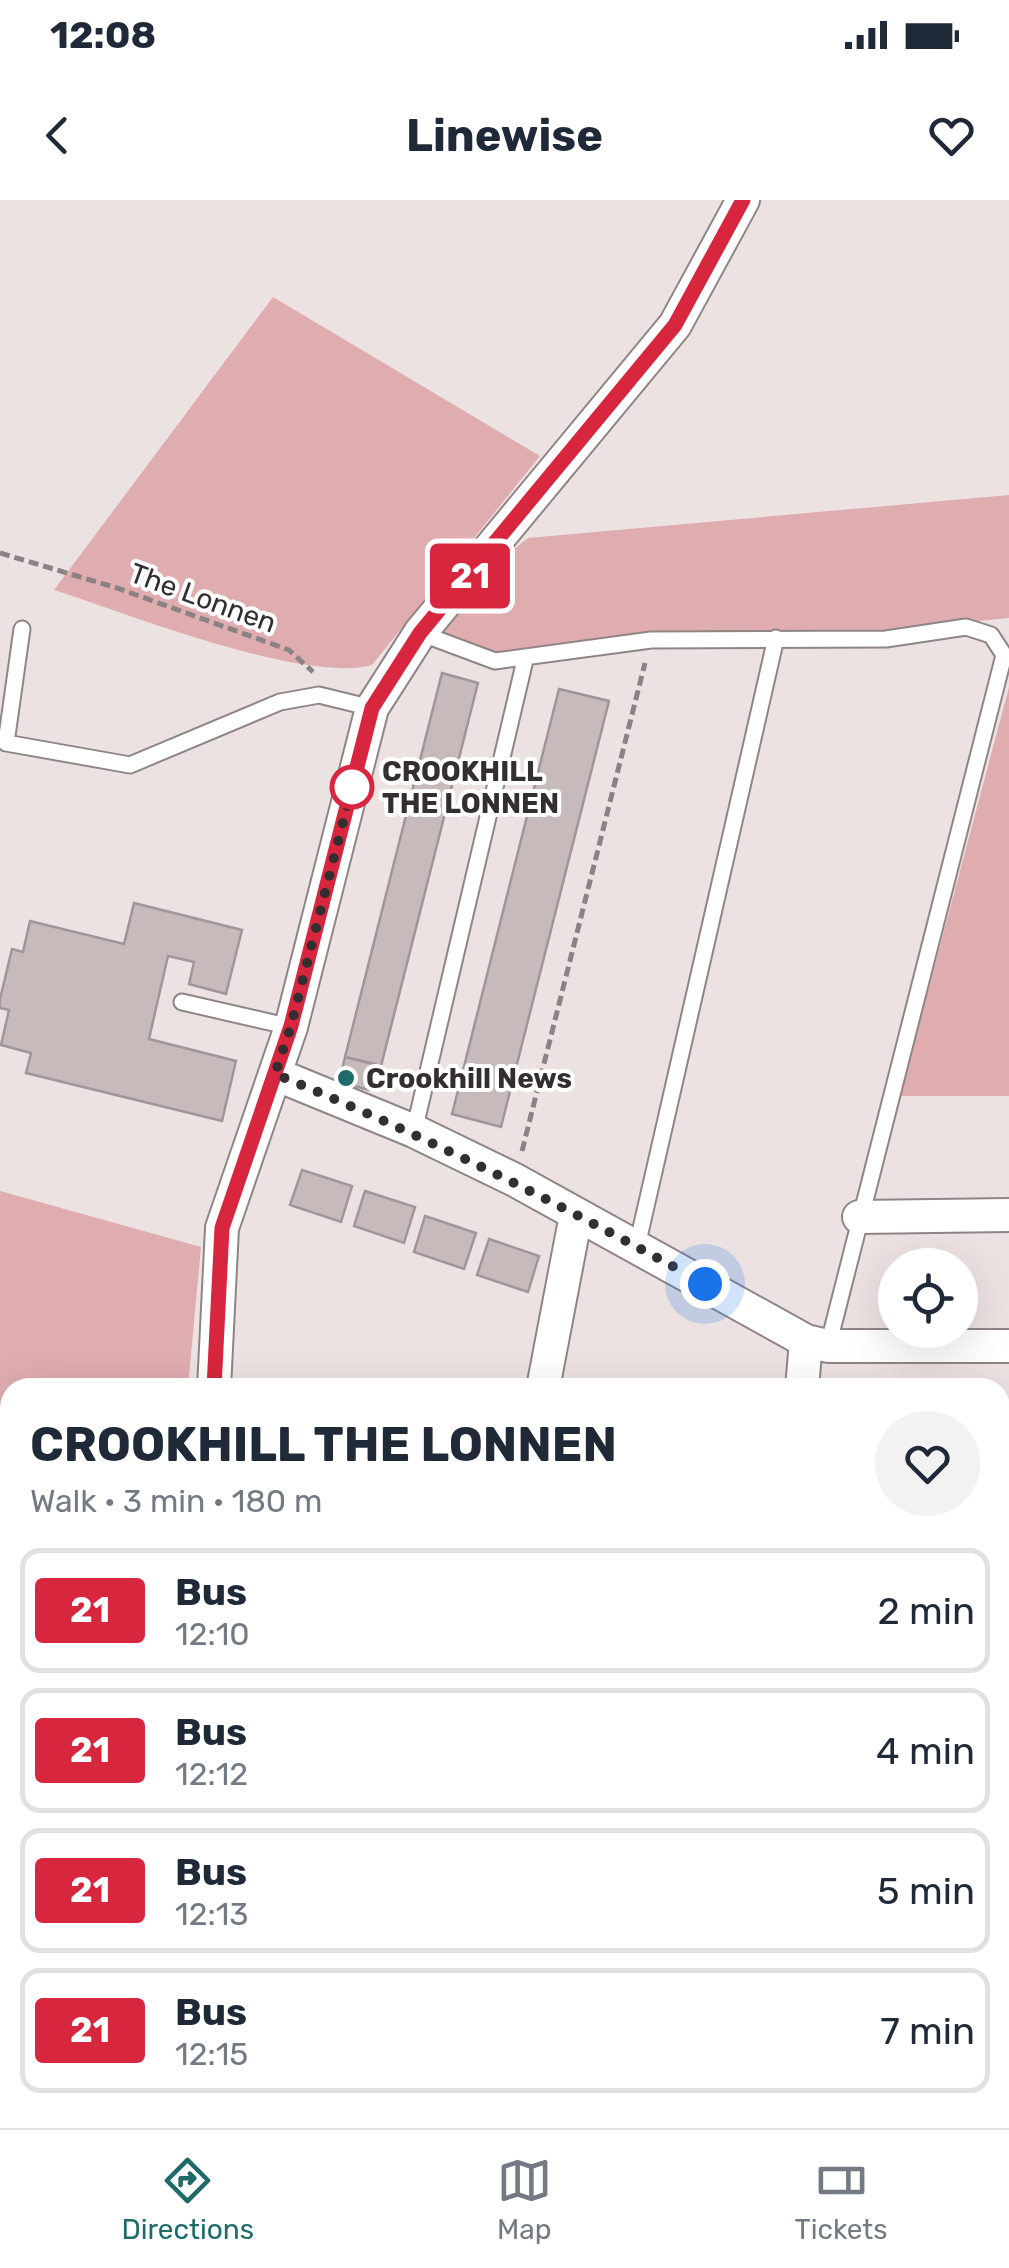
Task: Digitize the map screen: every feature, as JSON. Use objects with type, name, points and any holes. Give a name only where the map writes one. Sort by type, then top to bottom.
[{"type":"street","points":[[214,1378],[222,1228],[291,1026],[372,708],[420,633],[675,325],[743,200]]},
{"type":"street","points":[[275,1074],[414,1131],[514,1180],[817,1344],[1009,1346]]},
{"type":"street","points":[[860,1217],[1009,1214]]},
{"type":"street","points":[[545,1378],[576,1215]]},
{"type":"street","points":[[805,1378],[817,1344]]},
{"type":"lane","points":[[420,633],[495,661],[525,660],[651,640],[886,639],[966,627],[991,635],[1004,656],[860,1217],[817,1344]]},
{"type":"lane","points":[[0,760],[6,744],[22,629]]},
{"type":"lane","points":[[637,1246],[776,638]]},
{"type":"lane","points":[[414,1131],[525,660]]},
{"type":"lane","points":[[6,744],[130,765],[280,702],[319,695],[372,708]]},
{"type":"lane","points":[[182,1002],[291,1026]]},
{"type":"path","name":"The Lonnen","points":[[0,554],[117,588],[289,650],[317,676]]},
{"type":"path","points":[[514,1180],[651,640]]},
{"type":"shaded area","points":[[273,297],[540,456],[372,665],[304,665],[260,656],[54,590]]},
{"type":"shaded area","points":[[1009,495],[1009,618],[887,630],[650,636],[495,656],[429,632],[473,581],[528,538]]},
{"type":"shaded area","points":[[1009,687],[1009,1096],[900,1096]]},
{"type":"shaded area","points":[[0,1191],[201,1247],[189,1378],[0,1378]]},
{"type":"building","points":[[442,673],[478,683],[381,1066],[345,1057]]},
{"type":"building","points":[[559,689],[609,701],[501,1127],[452,1114]]},
{"type":"building","points":[[134,903],[242,930],[226,994],[189,984],[194,962],[168,956],[149,1039],[236,1061],[222,1121],[26,1073],[31,1053],[1,1045],[9,1010],[0,1008],[0,999],[12,949],[23,952],[30,921],[124,944]]},
{"type":"building","points":[[345,1057],[375,1064],[369,1090],[339,1082]]},
{"type":"building","points":[[302,1170],[352,1186],[341,1222],[290,1205]]},
{"type":"building","points":[[365,1191],[415,1207],[404,1243],[354,1226]]},
{"type":"building","points":[[425,1216],[476,1233],[464,1269],[414,1252]]},
{"type":"building","points":[[489,1239],[539,1256],[528,1292],[477,1275]]},
{"type":"bus line","name":"21","points":[[214,1378],[222,1228],[291,1026],[372,708],[420,633],[675,325],[743,200]]},
{"type":"place","name":"CROOKHILL THE LONNEN","points":[[352,787]]},
{"type":"place","name":"Crookhill News","points":[[346,1078]]},
{"type":"route","points":[[352,787],[354,779],[291,1026],[275,1074],[414,1131],[514,1180],[705,1284]]}]
